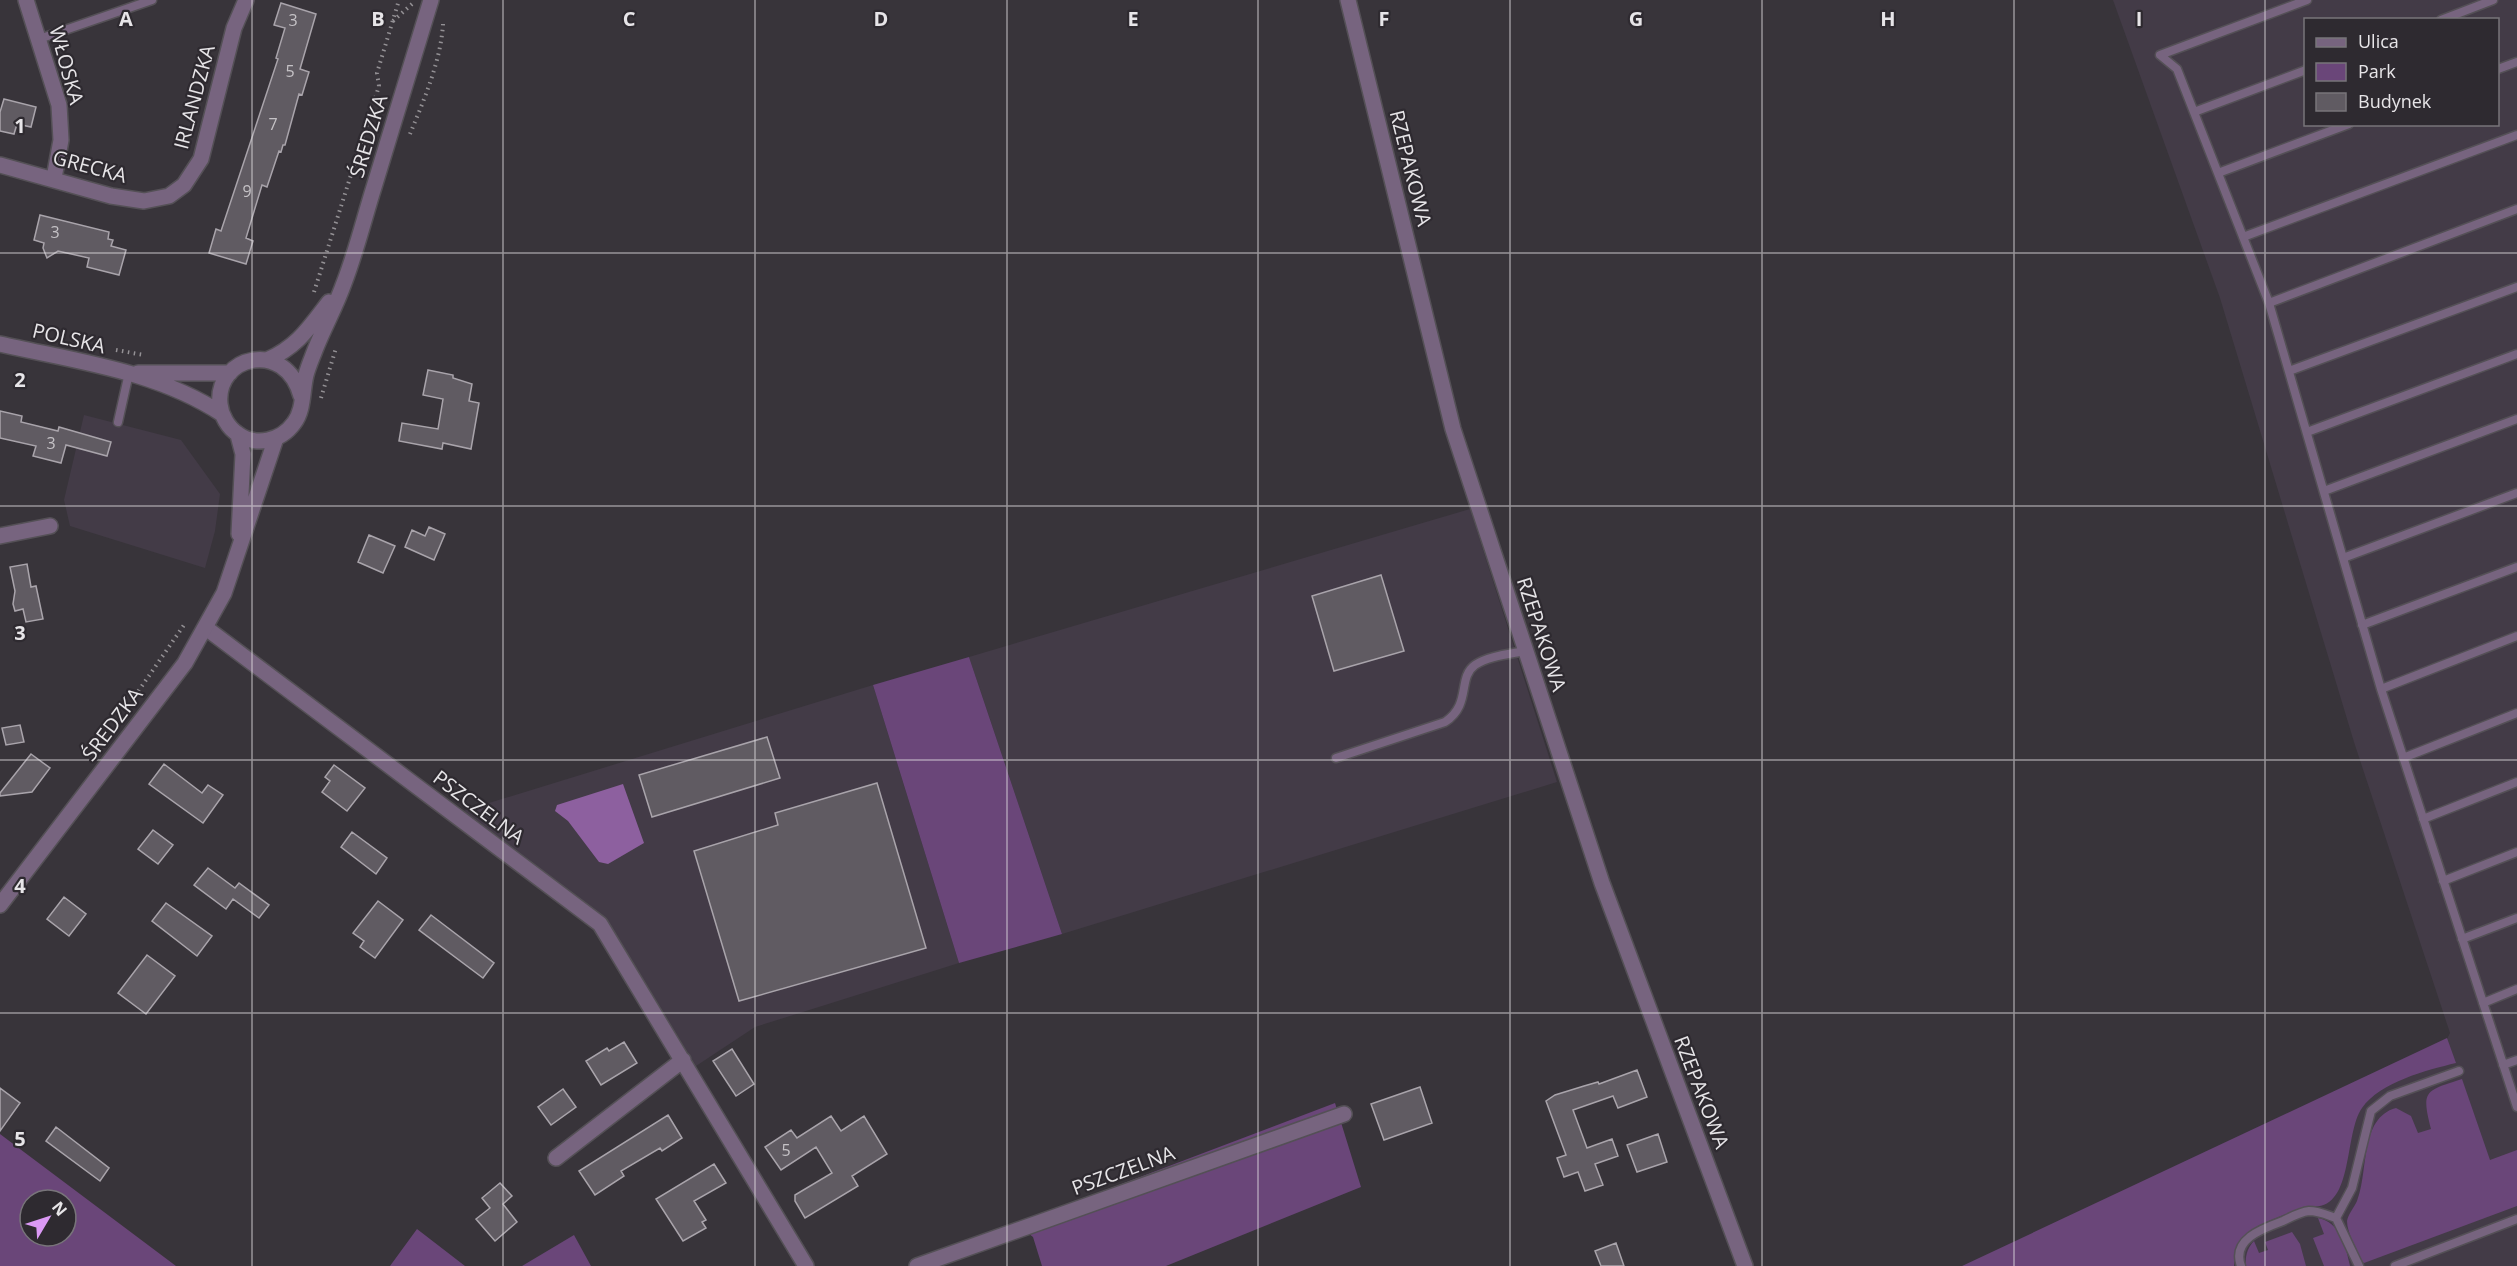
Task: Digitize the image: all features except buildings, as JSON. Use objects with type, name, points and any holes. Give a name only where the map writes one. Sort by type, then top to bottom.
[{"type":"street","name":"WŁOSKA","points":[[26,0],[59,105],[61,140],[54,178]]},
{"type":"street","name":"IRLANDZKA","points":[[169,196],[184,185],[201,159],[234,28],[246,0]]},
{"type":"street","name":"ŚREDZKA","points":[[301,396],[315,350],[344,283],[431,0]]},
{"type":"street","name":"RZEPAKOWA","points":[[1348,0],[1453,429],[1602,884],[1745,1266]]},
{"type":"street","name":"GRECKA","points":[[0,165],[54,178],[111,196],[144,201],[169,196]]},
{"type":"street","name":"ŚREDZKA","points":[[267,360],[286,351],[300,339],[344,283]]},
{"type":"street","name":"POLSKA","points":[[0,344],[129,373],[203,401],[222,414]]},
{"type":"street","points":[[253,360],[267,360],[280,364],[290,372],[298,384],[301,396],[300,410],[296,422],[287,432],[263,441],[250,440],[238,435],[229,426],[222,414],[220,393],[230,373],[241,365],[253,360]]},
{"type":"street","name":"POLSKA","points":[[129,373],[230,373]]},
{"type":"street","name":"ŚREDZKA","points":[[237,555],[243,473],[243,454],[238,435]]},
{"type":"street","name":"ŚREDZKA","points":[[0,906],[185,663],[206,628],[224,593],[276,438]]},
{"type":"street","points":[[0,536],[50,526]]},
{"type":"street","name":"PSZCZELNA","points":[[206,628],[600,924],[806,1266]]},
{"type":"street","points":[[556,1158],[684,1060]]},
{"type":"street","name":"PSZCZELNA","points":[[917,1266],[1344,1114]]},
{"type":"lane","points":[[39,39],[152,0]]},
{"type":"lane","points":[[2307,0],[2160,55],[2177,69],[2269,303],[2381,689],[2517,1107]]},
{"type":"lane","points":[[2446,18],[2493,0]]},
{"type":"lane","points":[[2499,69],[2517,62]]},
{"type":"lane","points":[[2194,112],[2304,71]]},
{"type":"lane","points":[[2218,173],[2344,126]]},
{"type":"lane","points":[[2243,237],[2517,135]]},
{"type":"lane","points":[[2269,303],[2517,209]]},
{"type":"lane","points":[[2289,371],[2517,287]]},
{"type":"lane","points":[[2307,432],[2517,354]]},
{"type":"lane","points":[[118,422],[129,373]]},
{"type":"lane","points":[[2324,491],[2517,418]]},
{"type":"lane","points":[[2343,558],[2517,493]]},
{"type":"lane","points":[[2362,625],[2517,567]]},
{"type":"lane","points":[[2381,689],[2517,636]]},
{"type":"lane","points":[[1336,758],[1445,722],[1453,717],[1460,708],[1470,670],[1476,664],[1526,651]]},
{"type":"lane","points":[[2403,758],[2517,713]]},
{"type":"lane","points":[[2423,819],[2517,782]]},
{"type":"lane","points":[[2443,881],[2517,852]]},
{"type":"lane","points":[[2462,939],[2517,918]]},
{"type":"lane","points":[[2483,1003],[2517,989]]},
{"type":"lane","points":[[2504,1065],[2517,1060]]},
{"type":"lane","points":[[2336,1218],[2352,1188],[2371,1111],[2390,1096],[2459,1071]]},
{"type":"lane","points":[[2241,1266],[2239,1260],[2241,1246],[2253,1233],[2306,1211],[2320,1212],[2336,1218],[2359,1266]]},
{"type":"lane","points":[[2395,1266],[2517,1219]]},
{"type":"path","points":[[311,301],[379,86],[377,72],[399,0]]},
{"type":"path","points":[[392,23],[417,0]]},
{"type":"path","points":[[135,696],[190,617]]},
{"type":"shaded area","points":[[2113,0],[2517,0],[2517,1266],[1964,1266],[2447,1039],[2450,1033],[2354,742],[2220,298]]},
{"type":"shaded area","points":[[84,415],[181,440],[220,494],[215,531],[205,568],[70,526],[64,500]]},
{"type":"shaded area","points":[[1470,509],[1557,782],[1062,934],[969,657]]},
{"type":"shaded area","points":[[873,685],[959,963],[755,1027],[696,1066],[609,923],[463,811]]},
{"type":"shaded area","points":[[623,784],[644,843],[608,864],[599,862],[568,821],[555,811],[557,805]]},
{"type":"green space","points":[[969,657],[1062,934],[959,963],[873,685]]},
{"type":"green space","points":[[2447,1038],[2456,1063],[2418,1073],[2392,1084],[2370,1099],[2362,1108],[2356,1120],[2346,1170],[2334,1198],[2323,1205],[2308,1206],[2260,1226],[2242,1242],[2236,1252],[2234,1266],[1962,1266]]},
{"type":"green space","points":[[2462,1079],[2490,1160],[2517,1150],[2517,1206],[2364,1263],[2352,1241],[2347,1221],[2361,1189],[2367,1147],[2376,1123],[2384,1114],[2396,1108],[2411,1116],[2418,1133],[2431,1129],[2426,1106],[2429,1094],[2440,1086]]},
{"type":"green space","points":[[1335,1103],[1361,1187],[1166,1266],[1042,1266],[1033,1237],[1016,1224]]},
{"type":"green space","points":[[0,1134],[72,1188],[18,1188],[18,1248],[78,1248],[78,1192],[176,1266],[0,1266]]},
{"type":"green space","points":[[2318,1218],[2326,1220],[2341,1236],[2350,1266],[2324,1266],[2313,1238],[2324,1234]]},
{"type":"green space","points":[[417,1229],[465,1266],[390,1266]]},
{"type":"green space","points":[[2292,1232],[2300,1244],[2306,1266],[2246,1266],[2247,1253],[2254,1241],[2259,1253],[2268,1250],[2265,1242]]},
{"type":"green space","points":[[574,1235],[591,1266],[522,1266]]}]
